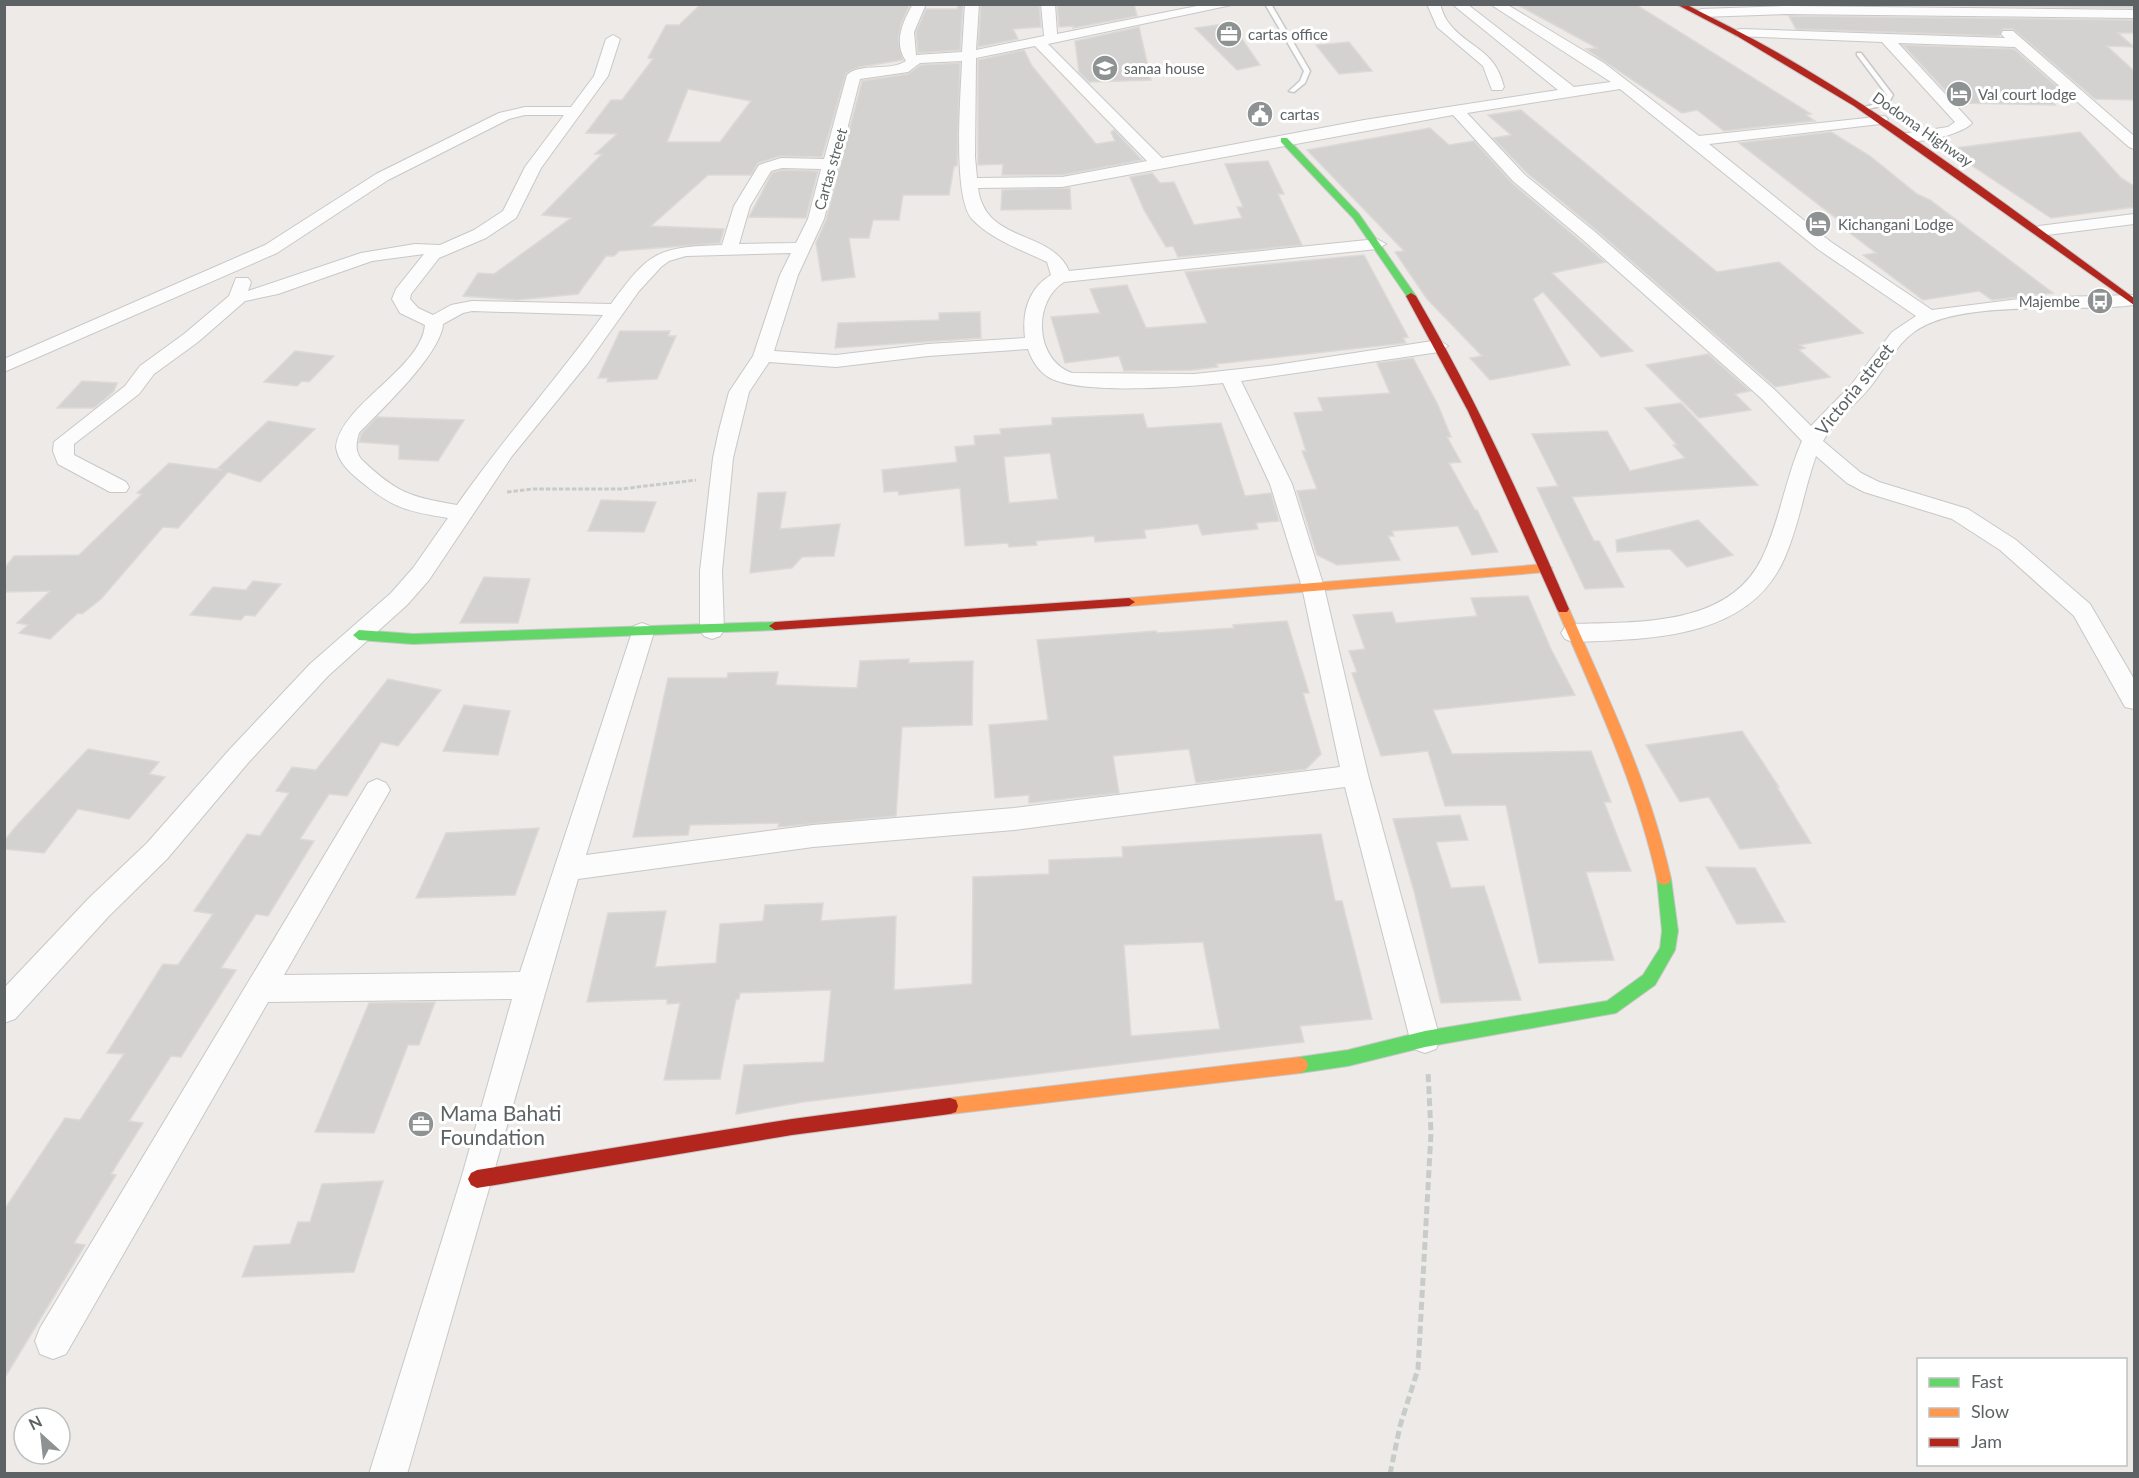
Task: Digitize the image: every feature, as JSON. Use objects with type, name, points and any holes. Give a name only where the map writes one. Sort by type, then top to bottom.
[{"type":"main road","name":"Dodoma Highway","points":[[1679,4],[1741,33],[1864,108],[2039,231],[2133,301]]},
{"type":"main road","points":[[477,1179],[792,1127],[1097,1087],[1266,1070],[1348,1058],[1425,1039],[1610,1008],[1637,993],[1649,981],[1670,939],[1665,877],[1619,740],[1504,467],[1439,346],[1377,244],[1342,200],[1284,140]]},
{"type":"main road","points":[[359,635],[413,639],[712,630],[1158,600],[1546,567]]},
{"type":"street","points":[[913,60],[908,53],[907,32],[920,4]]},
{"type":"street","points":[[972,4],[967,157],[972,203],[978,214],[1000,233],[1054,259],[1060,270],[1059,277]]},
{"type":"street","points":[[1048,4],[1044,39],[1160,165]]},
{"type":"street","name":"Cartas street","points":[[712,630],[710,589],[721,475],[739,392],[763,356],[777,307],[816,219],[853,78],[863,72],[903,69],[911,66],[913,60],[970,54],[1147,22],[1230,4]]},
{"type":"street","points":[[1433,4],[1442,24],[1488,63],[1493,70],[1497,87]]},
{"type":"street","points":[[1458,4],[1569,91]]},
{"type":"street","points":[[1496,4],[1590,61],[1623,84],[1825,246],[1930,317]]},
{"type":"street","points":[[1701,14],[1785,10],[1975,8],[2134,14]]},
{"type":"street","points":[[1975,8],[2020,43],[2134,144]]},
{"type":"street","points":[[1741,33],[2020,43]]},
{"type":"street","points":[[434,322],[408,311],[400,299],[428,259],[440,250],[480,234],[510,214],[533,166],[601,75],[613,39]]},
{"type":"street","points":[[1887,39],[1964,123],[1952,131],[1906,137]]},
{"type":"street","points":[[969,183],[1062,182],[1284,140],[1569,91],[1623,84]]},
{"type":"street","points":[[4,366],[281,243],[382,177],[504,116],[525,111],[576,111]]},
{"type":"street","points":[[1457,111],[1520,178],[1761,388],[1813,441],[1854,477],[1872,487],[1924,501],[1960,514],[1985,528],[2008,545],[2082,610],[2134,700]]},
{"type":"street","points":[[1694,141],[1880,119]]},
{"type":"street","points":[[2119,130],[2134,122]]},
{"type":"street","points":[[729,250],[742,206],[765,168],[781,163],[832,164]]},
{"type":"street","points":[[2039,231],[2134,219]]},
{"type":"street","points":[[1377,244],[1059,277],[1041,291],[1034,306],[1035,343],[1047,366],[1058,375],[1133,382],[1230,378],[1269,370],[1439,346]]},
{"type":"street","points":[[118,487],[65,459],[64,442],[132,390],[147,370],[191,338],[240,296],[277,289],[387,252],[414,248],[440,250]]},
{"type":"street","points":[[4,1009],[99,907],[157,851],[239,756],[319,670],[387,612],[421,574],[505,451],[580,360],[614,310],[663,257],[686,251],[803,248]]},
{"type":"street","points":[[240,296],[237,290],[254,266],[255,256]]},
{"type":"street","name":"Victoria street","points":[[1573,633],[1672,626],[1716,615],[1737,604],[1759,586],[1774,559],[1813,441],[1826,420],[1860,386],[1889,343],[1901,332],[1930,317],[1965,309],[2016,304],[2133,301]]},
{"type":"street","points":[[434,322],[457,309],[472,306],[614,310]]},
{"type":"street","points":[[434,322],[434,333],[421,353],[350,431],[345,440],[346,453],[351,464],[397,499],[466,507]]},
{"type":"street","points":[[763,356],[836,361],[928,350],[1035,343]]},
{"type":"street","points":[[1230,378],[1281,484],[1313,587],[1355,775],[1425,1039]]},
{"type":"street","points":[[388,1473],[477,1179],[531,986],[642,632]]},
{"type":"street","points":[[568,869],[813,836],[1014,819],[1355,775]]},
{"type":"street","points":[[53,1341],[377,790]]},
{"type":"street","points":[[260,989],[531,986]]},
{"type":"lane","points":[[1268,4],[1307,71],[1303,82],[1292,91]]},
{"type":"lane","points":[[1859,54],[1890,95],[1886,103],[1864,108]]},
{"type":"path","points":[[466,507],[527,488],[574,491],[633,487],[721,475]]},
{"type":"path","points":[[1390,1473],[1400,1426],[1418,1370],[1431,1133],[1425,1039]]},
{"type":"building","points":[[701,4],[910,4],[901,24],[898,39],[903,60],[859,67],[846,73],[822,157],[780,156],[758,163],[751,175],[708,175],[651,226],[724,229],[720,243],[619,251],[614,256],[606,256],[578,294],[517,300],[463,296],[478,273],[494,274],[571,218],[542,215],[602,154],[595,154],[617,134],[586,133],[611,100],[622,100],[653,59],[648,58],[666,25],[679,25]],"holes":[[[688,89],[751,101],[720,142],[667,142]]]},
{"type":"building","points":[[959,4],[963,4],[960,50],[918,53],[916,32],[926,9],[957,9]]},
{"type":"building","points":[[981,4],[1039,4],[1041,27],[1013,29],[1018,39],[978,47]]},
{"type":"building","points":[[1057,4],[1134,4],[1137,16],[1073,28],[1073,26],[1059,27]]},
{"type":"building","points":[[1516,4],[1635,4],[1811,114],[1806,115],[1815,121],[1724,131],[1697,110],[1682,113],[1586,49],[1597,48]]},
{"type":"building","points":[[1850,4],[2134,4],[2134,8]]},
{"type":"building","points":[[1789,16],[2134,20],[2134,33],[2118,33],[2134,47],[2107,46],[2134,71],[2134,100],[2095,99],[2013,29],[2003,29],[1999,36],[1796,29]]},
{"type":"building","points":[[1231,23],[1260,65],[1237,70],[1195,28]]},
{"type":"building","points":[[1139,27],[1151,80],[1089,82],[1079,72],[1075,41]]},
{"type":"building","points":[[1349,42],[1372,71],[1339,74],[1316,45]]},
{"type":"building","points":[[1903,45],[2014,49],[2071,99],[2049,98],[2055,105],[1957,103]]},
{"type":"building","points":[[1024,50],[1032,66],[1096,144],[1115,141],[1111,132],[1114,130],[1142,160],[1062,175],[1002,175],[1003,164],[978,165],[978,60]]},
{"type":"building","points":[[960,63],[957,166],[954,166],[949,195],[903,195],[899,220],[873,220],[869,238],[849,238],[855,277],[822,281],[816,243],[826,220],[862,81],[908,74],[921,65]]},
{"type":"building","points":[[1521,110],[1717,272],[1779,262],[1863,333],[1800,345],[1805,348],[1799,350],[1830,377],[1775,387],[1595,229],[1527,173],[1493,138],[1511,135],[1488,115]]},
{"type":"building","points":[[1430,128],[1449,145],[1474,141],[1512,183],[1605,262],[1552,273],[1633,351],[1601,357],[1543,292],[1533,299],[1570,365],[1490,380],[1470,358],[1482,356],[1427,299],[1395,252],[1404,251],[1307,150]]},
{"type":"building","points":[[1831,132],[1870,156],[1917,194],[1930,200],[2053,293],[1992,300],[1979,291],[1923,300],[1863,255],[1876,253],[1846,230],[1850,229],[1739,143]]},
{"type":"building","points":[[2080,132],[2121,178],[2134,186],[2134,207],[2051,218],[1947,149]]},
{"type":"building","points":[[1268,161],[1284,194],[1278,194],[1302,245],[1178,257],[1173,246],[1166,247],[1144,210],[1130,177],[1152,173],[1160,183],[1174,182],[1194,225],[1242,218],[1237,207],[1243,207],[1225,164]]},
{"type":"building","points":[[782,170],[818,171],[806,218],[749,217],[772,173]]},
{"type":"building","points":[[1070,188],[1071,209],[1001,210],[1002,190]]},
{"type":"building","points":[[1364,255],[1408,337],[1403,338],[1406,343],[1216,364],[1218,367],[1192,370],[1124,371],[1119,356],[1065,363],[1051,317],[1100,313],[1090,289],[1127,285],[1146,328],[1207,323],[1185,272]]},
{"type":"building","points":[[980,312],[981,338],[835,348],[838,323],[939,320],[939,313]]},
{"type":"building","points":[[620,331],[670,331],[668,336],[676,336],[657,379],[607,382],[608,378],[598,378]]},
{"type":"building","points":[[295,351],[334,356],[309,382],[302,381],[297,386],[264,382]]},
{"type":"building","points":[[1708,354],[1750,391],[1735,394],[1751,410],[1699,418],[1646,365]]},
{"type":"building","points":[[1413,358],[1438,405],[1451,437],[1447,437],[1461,462],[1449,463],[1477,510],[1498,552],[1472,555],[1458,526],[1392,531],[1394,536],[1388,536],[1400,560],[1337,565],[1317,555],[1297,491],[1317,489],[1302,451],[1306,451],[1294,413],[1323,411],[1318,398],[1390,393],[1377,363]]},
{"type":"building","points":[[82,381],[117,383],[114,391],[94,408],[57,408]]},
{"type":"building","points":[[1681,403],[1758,485],[1572,497],[1594,541],[1599,541],[1624,587],[1585,589],[1537,488],[1558,486],[1532,434],[1607,431],[1630,471],[1685,458],[1673,445],[1677,445],[1645,408]]},
{"type":"building","points":[[1143,414],[1147,428],[1221,423],[1245,496],[1271,493],[1279,521],[1256,523],[1258,529],[1202,535],[1198,524],[1144,530],[1146,538],[1095,542],[1094,536],[1036,541],[1037,545],[1009,547],[1008,543],[965,546],[960,488],[899,495],[898,491],[884,492],[882,470],[957,462],[955,447],[975,445],[974,436],[1001,434],[1000,429],[1052,425],[1052,418]],"holes":[[[1050,453],[1058,499],[1009,503],[1004,457]]]},
{"type":"building","points":[[377,417],[464,420],[438,461],[399,459],[399,445],[359,442],[361,434]]},
{"type":"building","points":[[268,421],[315,429],[260,482],[228,472],[178,528],[163,527],[101,599],[82,614],[78,613],[50,639],[19,633],[28,625],[17,623],[50,591],[4,592],[4,569],[14,556],[79,555],[142,494],[137,493],[169,463],[222,470],[217,469]]},
{"type":"building","points":[[786,492],[780,529],[840,524],[834,556],[802,557],[792,568],[750,573],[758,493]]},
{"type":"building","points":[[601,500],[656,502],[644,532],[588,531]]},
{"type":"building","points":[[1698,520],[1733,555],[1687,567],[1670,549],[1617,552],[1616,540]]},
{"type":"building","points":[[484,577],[530,579],[518,623],[460,623]]},
{"type":"building","points":[[253,581],[281,584],[255,616],[245,615],[241,620],[190,615],[213,587],[246,590]]},
{"type":"building","points":[[1528,596],[1551,649],[1575,695],[1433,710],[1452,754],[1591,751],[1611,802],[1604,802],[1631,871],[1586,872],[1614,960],[1539,963],[1506,805],[1445,806],[1428,751],[1381,756],[1352,673],[1357,672],[1349,651],[1365,649],[1353,615],[1392,612],[1396,623],[1477,616],[1471,598]]},
{"type":"building","points":[[1287,621],[1309,693],[1303,693],[1321,754],[1306,769],[1196,783],[1189,749],[1113,756],[1119,793],[1029,803],[1029,795],[995,798],[989,725],[1048,720],[1037,640],[1234,628],[1233,625]]},
{"type":"building","points":[[909,659],[909,663],[973,661],[972,725],[902,727],[896,816],[778,827],[779,823],[690,825],[688,835],[633,837],[668,678],[727,678],[728,673],[778,672],[776,685],[857,688],[860,661]]},
{"type":"building","points":[[388,679],[441,690],[398,746],[381,742],[347,796],[329,794],[300,839],[314,841],[268,916],[256,914],[221,968],[236,970],[181,1057],[171,1056],[129,1121],[143,1123],[111,1174],[116,1175],[74,1243],[85,1245],[4,1379],[4,1210],[65,1118],[80,1120],[124,1054],[107,1053],[163,964],[178,965],[213,914],[194,911],[247,834],[260,836],[289,793],[276,791],[292,767],[316,770]]},
{"type":"building","points":[[464,705],[510,711],[498,755],[443,751]]},
{"type":"building","points":[[1742,731],[1779,787],[1777,787],[1811,843],[1740,849],[1709,797],[1680,802],[1646,745]]},
{"type":"building","points":[[88,749],[159,762],[149,774],[165,777],[129,819],[78,809],[44,853],[4,849],[4,841],[18,824]]},
{"type":"building","points":[[1460,815],[1468,840],[1436,842],[1451,888],[1484,886],[1521,1000],[1441,1003],[1414,891],[1393,819]]},
{"type":"building","points":[[539,828],[515,895],[416,898],[446,833]]},
{"type":"building","points":[[1321,834],[1335,901],[1342,901],[1372,1019],[1300,1026],[1304,1042],[803,1102],[736,1114],[744,1065],[824,1062],[831,990],[740,993],[739,999],[736,999],[720,1079],[664,1080],[680,1003],[667,1004],[667,999],[587,1002],[608,913],[666,911],[655,967],[716,963],[720,924],[763,921],[765,905],[823,903],[821,921],[896,916],[894,990],[972,984],[973,877],[1049,874],[1049,860],[1123,857],[1122,847]],"holes":[[[1203,942],[1220,1029],[1131,1036],[1124,945]]]},
{"type":"building","points":[[1706,867],[1755,868],[1785,922],[1737,924]]},
{"type":"building","points":[[435,1002],[419,1045],[408,1045],[374,1133],[315,1132],[369,1003]]},
{"type":"building","points":[[383,1181],[354,1272],[242,1277],[254,1246],[290,1244],[298,1222],[310,1222],[322,1184]]},
{"type":"traffic: fast","points":[[1284,140],[1356,216],[1411,296]]},
{"type":"traffic: fast","points":[[359,635],[413,639],[775,626]]},
{"type":"traffic: fast","points":[[1300,1065],[1348,1058],[1425,1039],[1610,1008],[1649,980],[1667,950],[1670,931],[1664,879]]},
{"type":"traffic: slow","points":[[1129,602],[1546,568]]},
{"type":"traffic: slow","points":[[1563,609],[1634,775],[1656,844],[1664,879]]},
{"type":"traffic: slow","points":[[950,1106],[1300,1065]]},
{"type":"traffic: jam","points":[[1679,4],[1799,68],[1857,104],[1969,181],[2134,302]]},
{"type":"traffic: jam","points":[[1411,296],[1454,372],[1511,489],[1563,609]]},
{"type":"traffic: jam","points":[[775,626],[1129,602]]},
{"type":"traffic: jam","points":[[477,1179],[792,1127],[950,1106]]},
{"type":"place","name":"cartas office","points":[[1229,34]]},
{"type":"place","name":"sanaa house","points":[[1105,68]]},
{"type":"place","name":"Val court lodge","points":[[1959,94]]},
{"type":"place","name":"cartas","points":[[1260,114]]},
{"type":"place","name":"Kichangani Lodge","points":[[1818,224]]},
{"type":"place","name":"Majembe","points":[[2100,301]]},
{"type":"place","name":"Mama Bahati Foundation","points":[[421,1124]]}]
